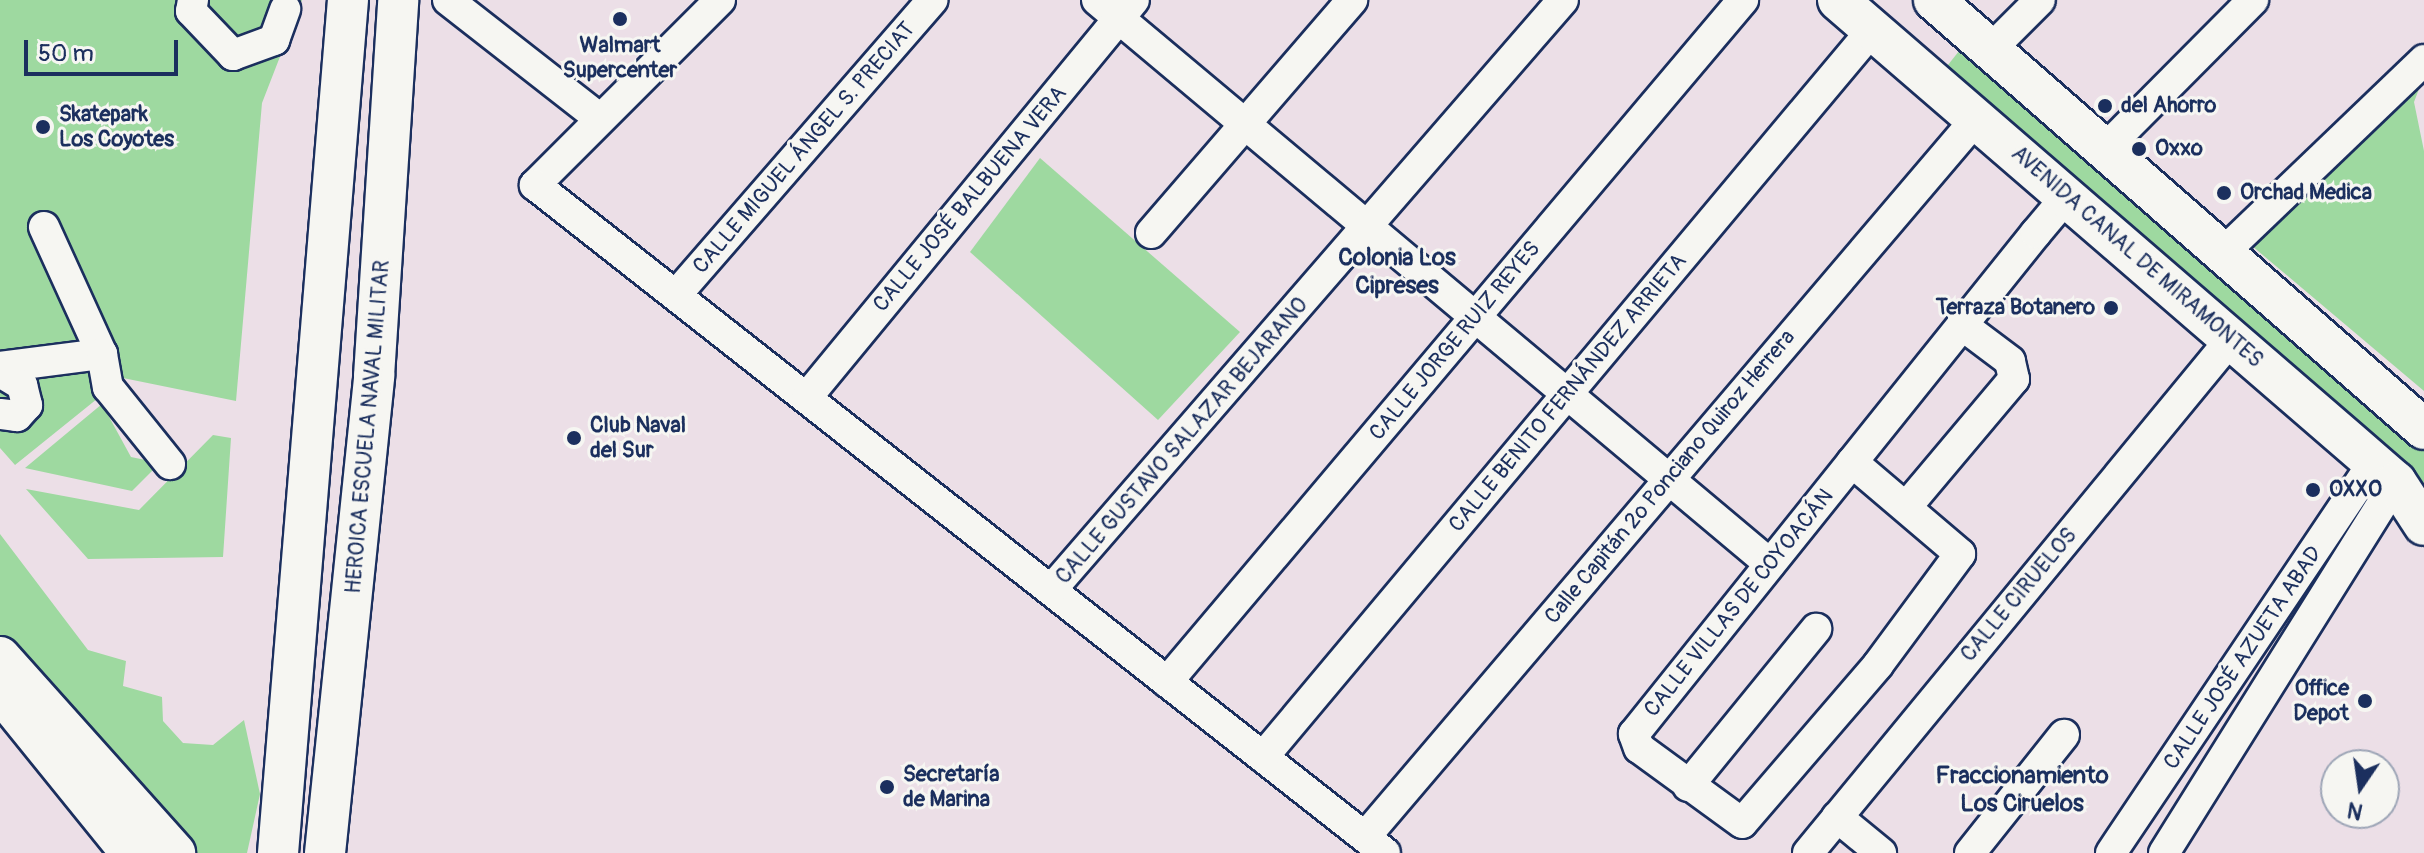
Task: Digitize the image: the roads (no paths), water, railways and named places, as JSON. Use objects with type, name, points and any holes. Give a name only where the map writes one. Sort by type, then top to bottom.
[{"type":"main road","points":[[278,853],[320,373],[348,0]]},
{"type":"main road","name":"HEROICA ESCUELA NAVAL MILITAR","points":[[325,853],[374,376],[398,0]]},
{"type":"main road","name":"AVENIDA CANAL DE MIRAMONTES","points":[[1838,0],[2385,472],[2424,525]]},
{"type":"main road","points":[[1879,36],[1907,44],[1924,32],[1932,0],[2419,419]]},
{"type":"main road","points":[[1930,80],[1926,58],[1936,38],[1956,30],[1984,43]]},
{"type":"main road","points":[[320,373],[374,376]]},
{"type":"main road","points":[[0,657],[175,853]]},
{"type":"main road","points":[[0,692],[131,853]]},
{"type":"street","points":[[193,0],[191,11],[233,55],[274,40],[285,9]]},
{"type":"street","points":[[448,0],[599,118]]},
{"type":"street","points":[[720,0],[535,185],[1375,845]]},
{"type":"street","name":"CALLE MIGUEL ÁNGEL S. PRECIAT","points":[[676,295],[932,0]]},
{"type":"street","points":[[1151,233],[1352,0]]},
{"type":"street","name":"CALLE GUSTAVO SALAZAR BEJARANO","points":[[1051,590],[1563,0]]},
{"type":"street","name":"CALLE JORGE RUIZ REYES","points":[[1167,682],[1743,0]]},
{"type":"street","points":[[1984,43],[2040,0]]},
{"type":"street","points":[[2106,148],[2253,0]]},
{"type":"street","points":[[1117,6],[1245,124],[1770,564]]},
{"type":"street","name":"CALLE JOSÉ BALBUENA VERA","points":[[807,397],[1117,6]]},
{"type":"street","name":"CALLE BENITO FERNÁNDEZ ARRIETA","points":[[1263,757],[1567,394],[1879,36]]},
{"type":"street","points":[[2225,251],[2424,60]]},
{"type":"street","name":"Calle Capitán 2º Ponciano Quiroz Herrera","points":[[1375,845],[1667,478],[1976,119]]},
{"type":"street","name":"CALLE VILLAS DE COYOACÁN","points":[[1907,506],[1956,547],[1960,554],[1947,577],[1749,820],[1731,820],[1639,748],[1634,734],[2067,196]]},
{"type":"street","points":[[44,227],[102,354],[108,387],[170,464]]},
{"type":"street","points":[[1852,462],[1907,506],[2016,370],[1962,325]]},
{"type":"street","name":"CALLE CIRUELOS","points":[[1808,853],[2232,338]]},
{"type":"street","points":[[0,369],[102,354]]},
{"type":"street","points":[[0,369],[22,385],[27,405],[17,416],[0,414]]},
{"type":"street","name":"CALLE JOSÉ AZUETA ABAD","points":[[2111,853],[2385,472]]},
{"type":"street","name":"CALLE JOSÉ AZUETA ABAD","points":[[2164,853],[2385,472]]},
{"type":"street","points":[[1688,786],[1816,629]]},
{"type":"street","points":[[1970,853],[2064,735]]},
{"type":"street","points":[[1837,817],[1881,853]]},
{"type":"place","name":"Walmart Supercenter","points":[[620,19]]},
{"type":"place","name":"del Ahorro","points":[[2105,106]]},
{"type":"place","name":"Skatepark Los Coyotes","points":[[43,127]]},
{"type":"place","name":"Oxxo","points":[[2139,149]]},
{"type":"place","name":"Orchad Medica","points":[[2224,193]]},
{"type":"place","name":"Terraza Botanero","points":[[2111,308]]},
{"type":"place","name":"Club Naval del Sur","points":[[574,438]]},
{"type":"place","name":"OXXO","points":[[2313,490]]},
{"type":"place","name":"Office Depot","points":[[2365,701]]},
{"type":"place","name":"Secretaría de Marina","points":[[887,787]]},
{"type":"district","name":"Colonia Los Cipreses","points":[[1397,272]]},
{"type":"district","name":"Fraccionamiento Los Ciruelos","points":[[2022,790]]}]
